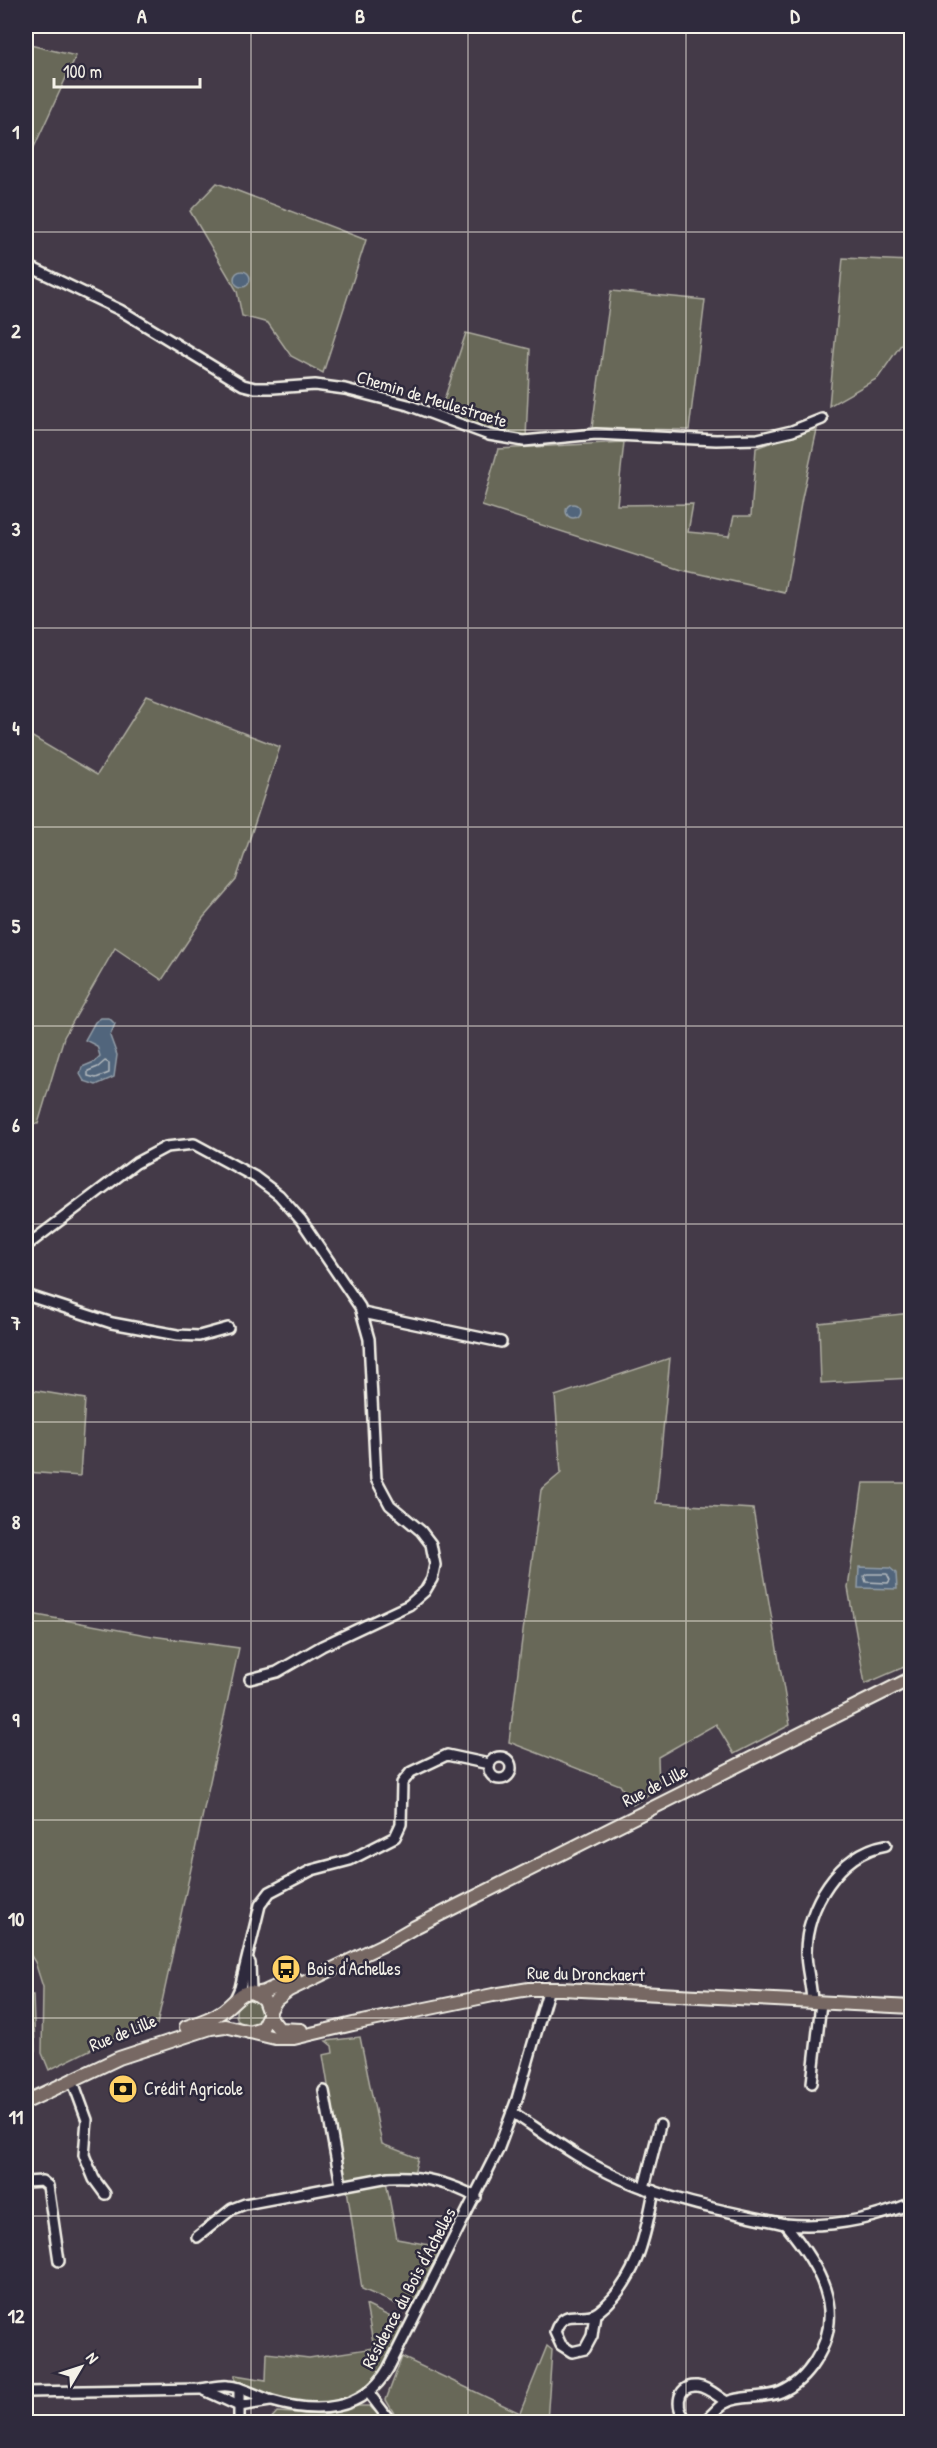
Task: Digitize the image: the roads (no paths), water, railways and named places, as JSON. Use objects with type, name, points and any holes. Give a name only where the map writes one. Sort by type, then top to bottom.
[{"type":"main road","name":"Rue de Lille","points":[[269,2014],[276,2000],[289,1990],[389,1942],[912,1678]]},
{"type":"main road","name":"Rue de Lille","points":[[253,1993],[271,1989],[415,1927]]},
{"type":"main road","name":"Rue du Dronckaert","points":[[244,2031],[275,2038],[294,2038],[510,1992],[549,1988],[912,2007]]},
{"type":"main road","points":[[253,1993],[264,2000],[269,2014],[262,2028],[244,2031],[231,2019],[230,2009],[233,2001],[242,1994],[253,1993]]},
{"type":"main road","name":"Rue de Lille","points":[[26,2096],[84,2067],[211,2017],[233,2001]]},
{"type":"main road","name":"Rue du Dronckaert","points":[[269,2014],[277,2027],[289,2031],[353,2024]]},
{"type":"main road","name":"Rue de Lille","points":[[26,2102],[72,2079],[156,2045],[211,2028],[225,2026],[244,2031]]},
{"type":"street","name":"Chemin de Meulestraete","points":[[26,265],[120,310],[243,385],[255,388],[315,385],[345,389],[408,405],[499,438],[524,441],[596,434],[748,440],[782,434],[822,419]]},
{"type":"street","points":[[26,1246],[136,1163],[166,1147],[194,1144],[258,1179],[288,1204],[363,1312],[369,1340],[376,1479],[390,1505],[421,1530],[431,1544],[435,1565],[432,1579],[425,1591],[409,1605],[322,1646],[277,1672],[250,1679]]},
{"type":"street","points":[[26,1295],[112,1323],[177,1335],[199,1336],[228,1328]]},
{"type":"street","points":[[363,1312],[501,1342]]},
{"type":"street","points":[[233,2001],[240,1988],[260,1905],[270,1892],[317,1868],[350,1860],[395,1837],[400,1824],[401,1788],[407,1775],[447,1755],[489,1764]]},
{"type":"street","points":[[812,2083],[816,2003],[806,1947],[809,1926],[818,1903],[830,1883],[849,1863],[870,1849],[886,1845]]},
{"type":"street","points":[[252,1936],[249,1971],[253,1993]]},
{"type":"street","name":"Résidence du Bois d'Achelles","points":[[26,2392],[200,2389],[228,2386],[272,2401],[303,2408],[326,2409],[349,2404],[368,2392],[388,2369],[498,2150],[512,2112],[549,1988]]},
{"type":"street","points":[[72,2079],[87,2120],[84,2155],[91,2174],[105,2194]]},
{"type":"street","points":[[324,2091],[340,2185]]},
{"type":"street","points":[[512,2112],[582,2158],[644,2188],[690,2202],[785,2224],[819,2224],[857,2220],[883,2214],[912,2203]]},
{"type":"street","points":[[644,2188],[660,2125]]},
{"type":"street","name":"Résidence du Bois d'Achelles","points":[[196,2237],[232,2209],[245,2204],[389,2177],[413,2177],[451,2185],[476,2197]]},
{"type":"street","points":[[26,2182],[42,2181],[48,2186],[59,2261]]},
{"type":"street","points":[[595,2314],[562,2319],[555,2332],[561,2345],[572,2352],[585,2349],[592,2336],[595,2314],[621,2288],[639,2257],[654,2192]]},
{"type":"street","points":[[702,2422],[727,2402],[774,2395],[792,2386],[814,2363],[826,2339],[829,2311],[822,2277],[808,2251],[785,2224]]},
{"type":"street","points":[[690,2422],[682,2416],[678,2405],[680,2395],[688,2388],[694,2385],[703,2387],[727,2402]]},
{"type":"street","points":[[239,2388],[239,2422]]},
{"type":"street","name":"Résidence du Bois d'Achelles","points":[[200,2389],[239,2406],[272,2401]]},
{"type":"street","name":"Résidence du Bois d'Achelles","points":[[368,2392],[392,2422]]},
{"type":"water","points":[[242,271],[248,273],[250,279],[248,285],[242,287],[236,285],[234,279],[236,273]]},
{"type":"water","points":[[570,504],[576,504],[580,511],[576,518],[570,518],[566,514],[566,508]]},
{"type":"water","points":[[101,1018],[109,1018],[115,1024],[110,1036],[117,1055],[114,1077],[96,1085],[84,1081],[80,1074],[82,1067],[94,1062],[100,1056],[97,1046],[85,1040],[95,1022]]},
{"type":"water","points":[[859,1567],[890,1568],[896,1573],[897,1589],[858,1588]]},
{"type":"place","name":"Bois d'Achelles","points":[[286,1969]]},
{"type":"place","name":"Crédit Agricole","points":[[123,2089]]}]
